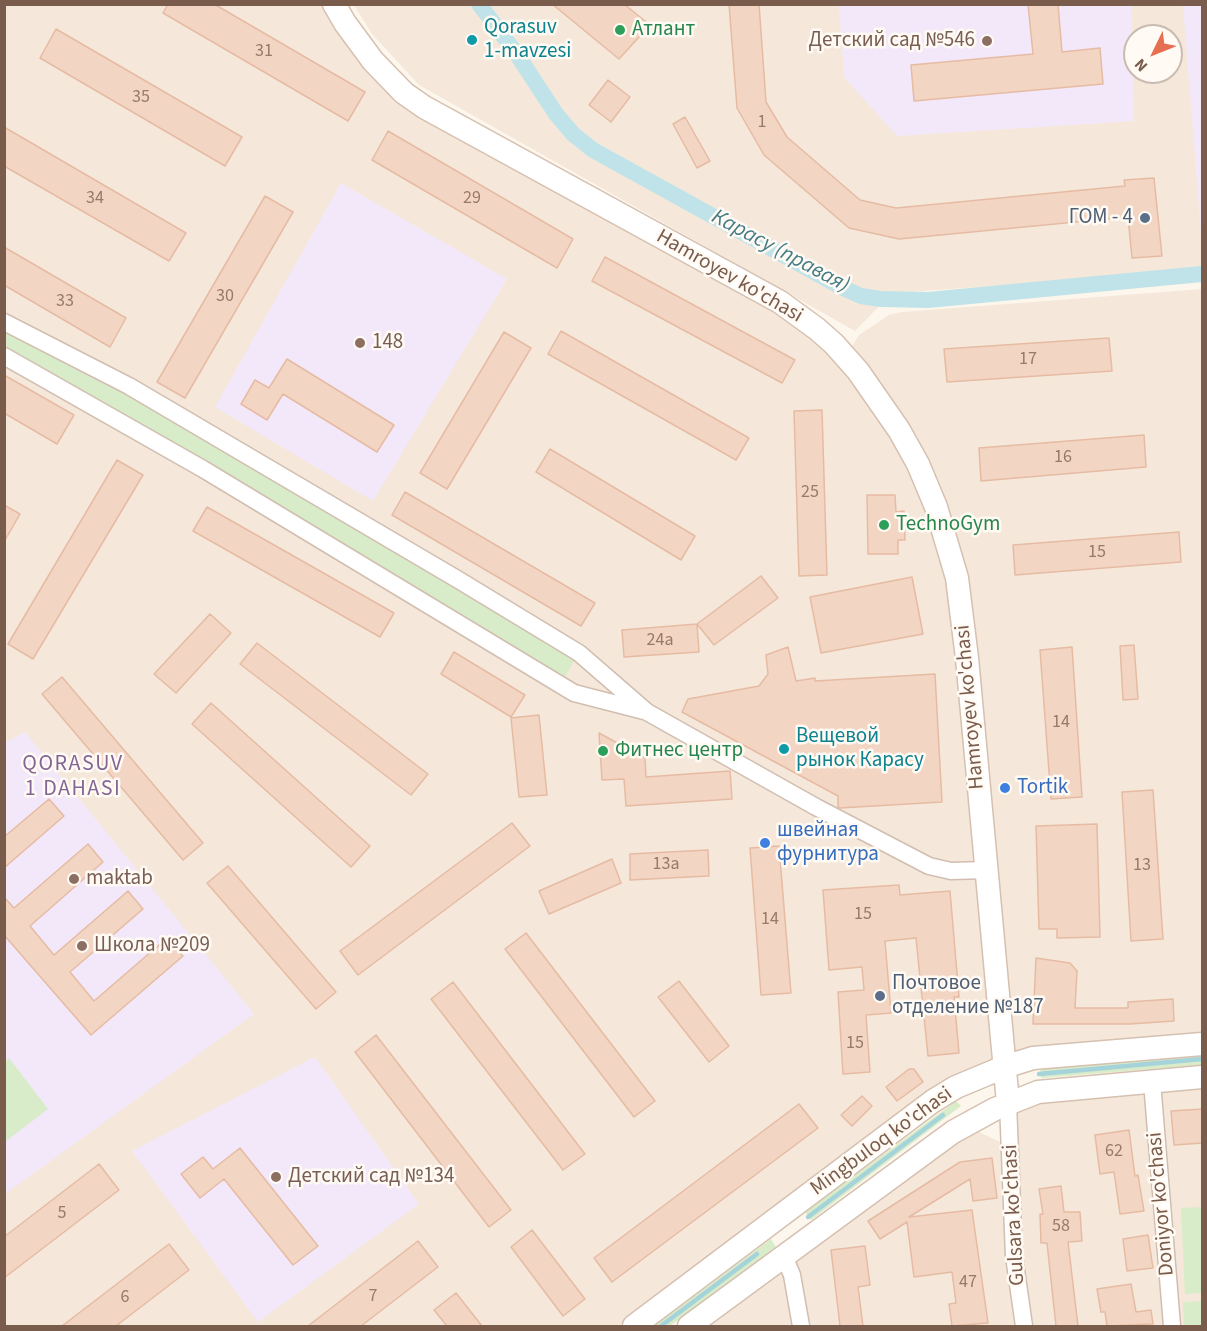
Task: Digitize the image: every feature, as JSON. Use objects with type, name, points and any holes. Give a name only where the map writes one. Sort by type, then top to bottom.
[{"type":"main road","name":"Hamroyev ko'chasi","points":[[334,4],[373,61],[404,93],[424,107],[780,302],[834,344],[869,386],[899,430],[918,464],[936,507],[954,562],[965,640],[1008,1103]]},
{"type":"main road","name":"Mingbuloq ko'chasi","points":[[634,1326],[933,1101],[956,1087],[1004,1066],[1034,1058],[1203,1044]]},
{"type":"main road","name":"Mingbuloq ko'chasi","points":[[689,1326],[953,1132],[1008,1103],[1038,1092],[1203,1077]]},
{"type":"main road","points":[[750,1239],[777,1262]]},
{"type":"street","points":[[4,322],[129,386],[457,579],[579,654],[647,712],[816,807],[929,866],[951,871],[986,870]]},
{"type":"street","points":[[4,356],[203,469],[574,693],[647,712]]},
{"type":"street","name":"Doniyor ko'chasi","points":[[1152,1082],[1172,1326]]},
{"type":"street","name":"Gulsara ko'chasi","points":[[1008,1103],[1014,1256],[1024,1326]]},
{"type":"street","points":[[777,1262],[792,1275],[801,1326]]},
{"type":"shaded area","name":"QORASUV 1 DAHASI","points":[[5,5],[334,5],[388,78],[780,302],[846,356],[859,335],[889,315],[902,312],[1202,289],[1202,1044],[981,1076],[634,1326],[5,1326]]},
{"type":"shaded area","points":[[354,5],[1202,5],[1202,272],[892,293],[855,331],[419,85],[372,34]]},
{"type":"shaded area","name":"Детский сад №546","points":[[839,5],[1131,5],[1131,24],[1123,24],[1123,84],[1133,84],[1134,121],[897,136],[844,77]]},
{"type":"shaded area","points":[[1183,5],[1202,5],[1202,247]]},
{"type":"shaded area","name":"148","points":[[341,183],[507,279],[373,501],[215,407]]},
{"type":"shaded area","name":"maktab","points":[[25,732],[254,1014],[5,1194],[4,743]]},
{"type":"shaded area","name":"Детский сад №134","points":[[315,1057],[419,1204],[258,1322],[132,1151]]},
{"type":"shaded area","points":[[1202,1077],[1202,1326],[693,1326],[953,1132],[979,1132],[1004,1144],[1008,1103]]},
{"type":"green space","points":[[4,322],[579,653],[560,685],[5,356]]},
{"type":"green space","points":[[1202,1055],[1202,1065],[1041,1078],[1040,1068]]},
{"type":"green space","points":[[9,1058],[48,1109],[5,1142],[5,1061]]},
{"type":"green space","points":[[956,1101],[961,1106],[811,1220],[805,1212]]},
{"type":"green space","points":[[1202,1207],[1202,1293],[1185,1294],[1181,1208]]},
{"type":"green space","points":[[771,1239],[776,1247],[670,1326],[654,1326]]},
{"type":"green space","points":[[1202,1301],[1202,1326],[1184,1326],[1183,1302]]},
{"type":"building","points":[[168,4],[214,4],[365,92],[348,121],[163,13]]},
{"type":"building","points":[[552,4],[624,4],[650,25],[619,59]]},
{"type":"building","points":[[729,4],[759,4],[766,102],[787,137],[860,200],[896,208],[1125,186],[1124,180],[1154,178],[1162,256],[1132,258],[1128,217],[899,239],[849,228],[764,155],[737,108]]},
{"type":"building","points":[[1028,4],[1058,4],[1062,52],[1100,48],[1103,84],[914,101],[911,65],[1033,54]]},
{"type":"building","points":[[56,29],[242,137],[225,166],[40,58]]},
{"type":"building","points":[[608,80],[630,97],[611,122],[589,105]]},
{"type":"building","points":[[685,117],[710,161],[697,168],[673,124]]},
{"type":"building","points":[[4,127],[186,233],[169,261],[4,166]]},
{"type":"building","points":[[388,131],[573,239],[557,268],[372,160]]},
{"type":"building","points":[[265,196],[293,212],[185,398],[157,382]]},
{"type":"building","points":[[4,247],[126,318],[110,347],[4,285]]},
{"type":"building","points":[[605,257],[795,360],[782,383],[592,281]]},
{"type":"building","points":[[561,331],[749,438],[736,460],[548,354]]},
{"type":"building","points":[[504,332],[531,348],[447,489],[420,473]]},
{"type":"building","points":[[1109,338],[1112,371],[947,382],[944,349]]},
{"type":"building","points":[[287,359],[394,425],[377,452],[283,394],[267,420],[241,404],[255,380],[269,388]]},
{"type":"building","points":[[4,375],[74,415],[57,444],[4,413]]},
{"type":"building","points":[[822,410],[827,575],[799,576],[794,411]]},
{"type":"building","points":[[1144,435],[1146,467],[981,481],[979,448]]},
{"type":"building","points":[[550,449],[695,536],[681,560],[536,472]]},
{"type":"building","points":[[117,460],[143,475],[33,659],[8,644]]},
{"type":"building","points":[[405,492],[595,603],[581,626],[392,515]]},
{"type":"building","points":[[867,495],[895,495],[896,512],[904,511],[905,540],[898,540],[898,554],[868,554]]},
{"type":"building","points":[[4,505],[20,514],[4,542]]},
{"type":"building","points":[[207,507],[394,613],[380,637],[193,531]]},
{"type":"building","points":[[1179,532],[1181,562],[1015,575],[1013,545]]},
{"type":"building","points":[[761,576],[778,598],[714,645],[697,624]]},
{"type":"building","points":[[912,577],[923,634],[821,653],[810,597]]},
{"type":"building","points":[[210,614],[231,633],[176,693],[154,674]]},
{"type":"building","points":[[697,624],[699,652],[624,657],[622,630]]},
{"type":"building","points":[[257,643],[428,774],[411,795],[240,664]]},
{"type":"building","points":[[1134,645],[1138,699],[1123,700],[1120,646]]},
{"type":"building","points":[[788,647],[796,681],[815,678],[815,681],[935,674],[942,802],[840,808],[838,807],[838,796],[682,712],[688,699],[759,686],[768,674],[766,655]]},
{"type":"building","points":[[1072,647],[1082,797],[1051,799],[1040,650]]},
{"type":"building","points":[[454,652],[525,695],[511,717],[441,674]]},
{"type":"building","points":[[62,677],[203,843],[183,860],[42,694]]},
{"type":"building","points":[[211,703],[370,846],[351,867],[192,724]]},
{"type":"building","points":[[539,715],[547,795],[519,797],[511,718]]},
{"type":"building","points":[[599,733],[645,758],[646,777],[730,771],[732,799],[626,806],[624,779],[602,780]]},
{"type":"building","points":[[1153,790],[1163,939],[1131,941],[1122,792]]},
{"type":"building","points":[[49,799],[64,816],[4,868],[4,837]]},
{"type":"building","points":[[512,823],[530,846],[358,975],[340,951]]},
{"type":"building","points":[[1097,824],[1100,937],[1057,938],[1057,929],[1039,929],[1036,826]]},
{"type":"building","name":"Школа №209","points":[[88,844],[103,862],[30,926],[54,955],[128,891],[143,909],[70,972],[94,1001],[167,938],[183,956],[91,1035],[4,935],[4,897],[14,908]]},
{"type":"building","points":[[779,846],[791,993],[761,995],[750,848]]},
{"type":"building","points":[[708,850],[709,876],[630,880],[630,854]]},
{"type":"building","points":[[612,859],[621,883],[549,914],[539,891]]},
{"type":"building","points":[[228,866],[336,992],[316,1009],[207,883]]},
{"type":"building","points":[[899,885],[900,895],[950,891],[959,997],[954,997],[959,1053],[928,1056],[916,938],[885,941],[891,1013],[866,1015],[870,1072],[843,1074],[838,992],[864,990],[862,967],[829,970],[823,890]]},
{"type":"building","points":[[526,933],[655,1101],[634,1117],[505,949]]},
{"type":"building","points":[[1036,958],[1070,963],[1077,971],[1075,1008],[1128,1008],[1128,1002],[1173,999],[1174,1021],[1130,1024],[1033,1024]]},
{"type":"building","points":[[679,981],[729,1046],[709,1062],[658,997]]},
{"type":"building","points":[[453,982],[585,1154],[563,1170],[431,999]]},
{"type":"building","points":[[376,1035],[511,1210],[489,1227],[355,1052]]},
{"type":"building","points":[[909,1069],[914,1069],[923,1082],[897,1101],[886,1087]]},
{"type":"building","points":[[862,1096],[872,1106],[852,1126],[841,1115]]},
{"type":"building","points":[[799,1104],[818,1128],[612,1282],[594,1258]]},
{"type":"building","points":[[1203,1109],[1203,1143],[1174,1145],[1171,1111]]},
{"type":"building","points":[[1129,1130],[1135,1176],[1138,1175],[1144,1211],[1120,1214],[1114,1172],[1100,1174],[1095,1135]]},
{"type":"building","points":[[240,1148],[318,1246],[293,1265],[224,1179],[200,1198],[181,1174],[203,1157],[213,1169]]},
{"type":"building","points":[[992,1158],[997,1198],[973,1201],[970,1179],[909,1217],[972,1210],[988,1323],[952,1326],[949,1304],[956,1303],[952,1272],[914,1277],[907,1222],[880,1239],[868,1221],[960,1162]]},
{"type":"building","points":[[99,1164],[119,1190],[4,1278],[4,1237]]},
{"type":"building","points":[[1061,1186],[1064,1212],[1080,1212],[1082,1241],[1068,1242],[1078,1326],[1056,1326],[1047,1243],[1041,1243],[1040,1214],[1043,1214],[1039,1189]]},
{"type":"building","points":[[532,1230],[585,1299],[563,1316],[511,1247]]},
{"type":"building","points":[[1148,1235],[1153,1268],[1127,1271],[1123,1239]]},
{"type":"building","points":[[418,1241],[438,1267],[361,1326],[308,1326]]},
{"type":"building","points":[[169,1244],[189,1270],[116,1326],[62,1326]]},
{"type":"building","points":[[865,1246],[870,1285],[858,1287],[863,1326],[840,1326],[831,1250]]},
{"type":"building","points":[[1131,1284],[1136,1312],[1151,1310],[1153,1324],[1107,1326],[1105,1312],[1101,1312],[1097,1289]]},
{"type":"building","points":[[456,1293],[482,1326],[447,1326],[434,1310]]},
{"type":"waterway","name":"Карасу (правая)","points":[[479,4],[516,53],[556,114],[573,134],[593,150],[861,296],[881,299],[928,300],[1202,274]]},
{"type":"waterway","points":[[1039,1074],[1202,1059]]},
{"type":"waterway","points":[[808,1217],[943,1115]]},
{"type":"waterway","points":[[661,1326],[757,1254]]},
{"type":"place","name":"Атлант","points":[[620,30]]},
{"type":"place","name":"Qorasuv 1-mavzesi","points":[[472,40]]},
{"type":"place","name":"Детский сад №546","points":[[987,41]]},
{"type":"place","name":"ГОМ - 4","points":[[1145,218]]},
{"type":"place","name":"148","points":[[360,343]]},
{"type":"place","name":"TechnoGym","points":[[884,525]]},
{"type":"place","name":"Вещевой рынок Карасу","points":[[784,749]]},
{"type":"place","name":"Фитнес центр","points":[[603,751]]},
{"type":"place","name":"Tortik","points":[[1005,788]]},
{"type":"place","name":"швейная фурнитура","points":[[765,843]]},
{"type":"place","name":"maktab","points":[[74,879]]},
{"type":"place","name":"Школа №209","points":[[82,946]]},
{"type":"place","name":"Почтовое отделение №187","points":[[880,996]]},
{"type":"place","name":"Детский сад №134","points":[[276,1177]]},
{"type":"district","name":"QORASUV 1 DAHASI","points":[[73,778]]}]
